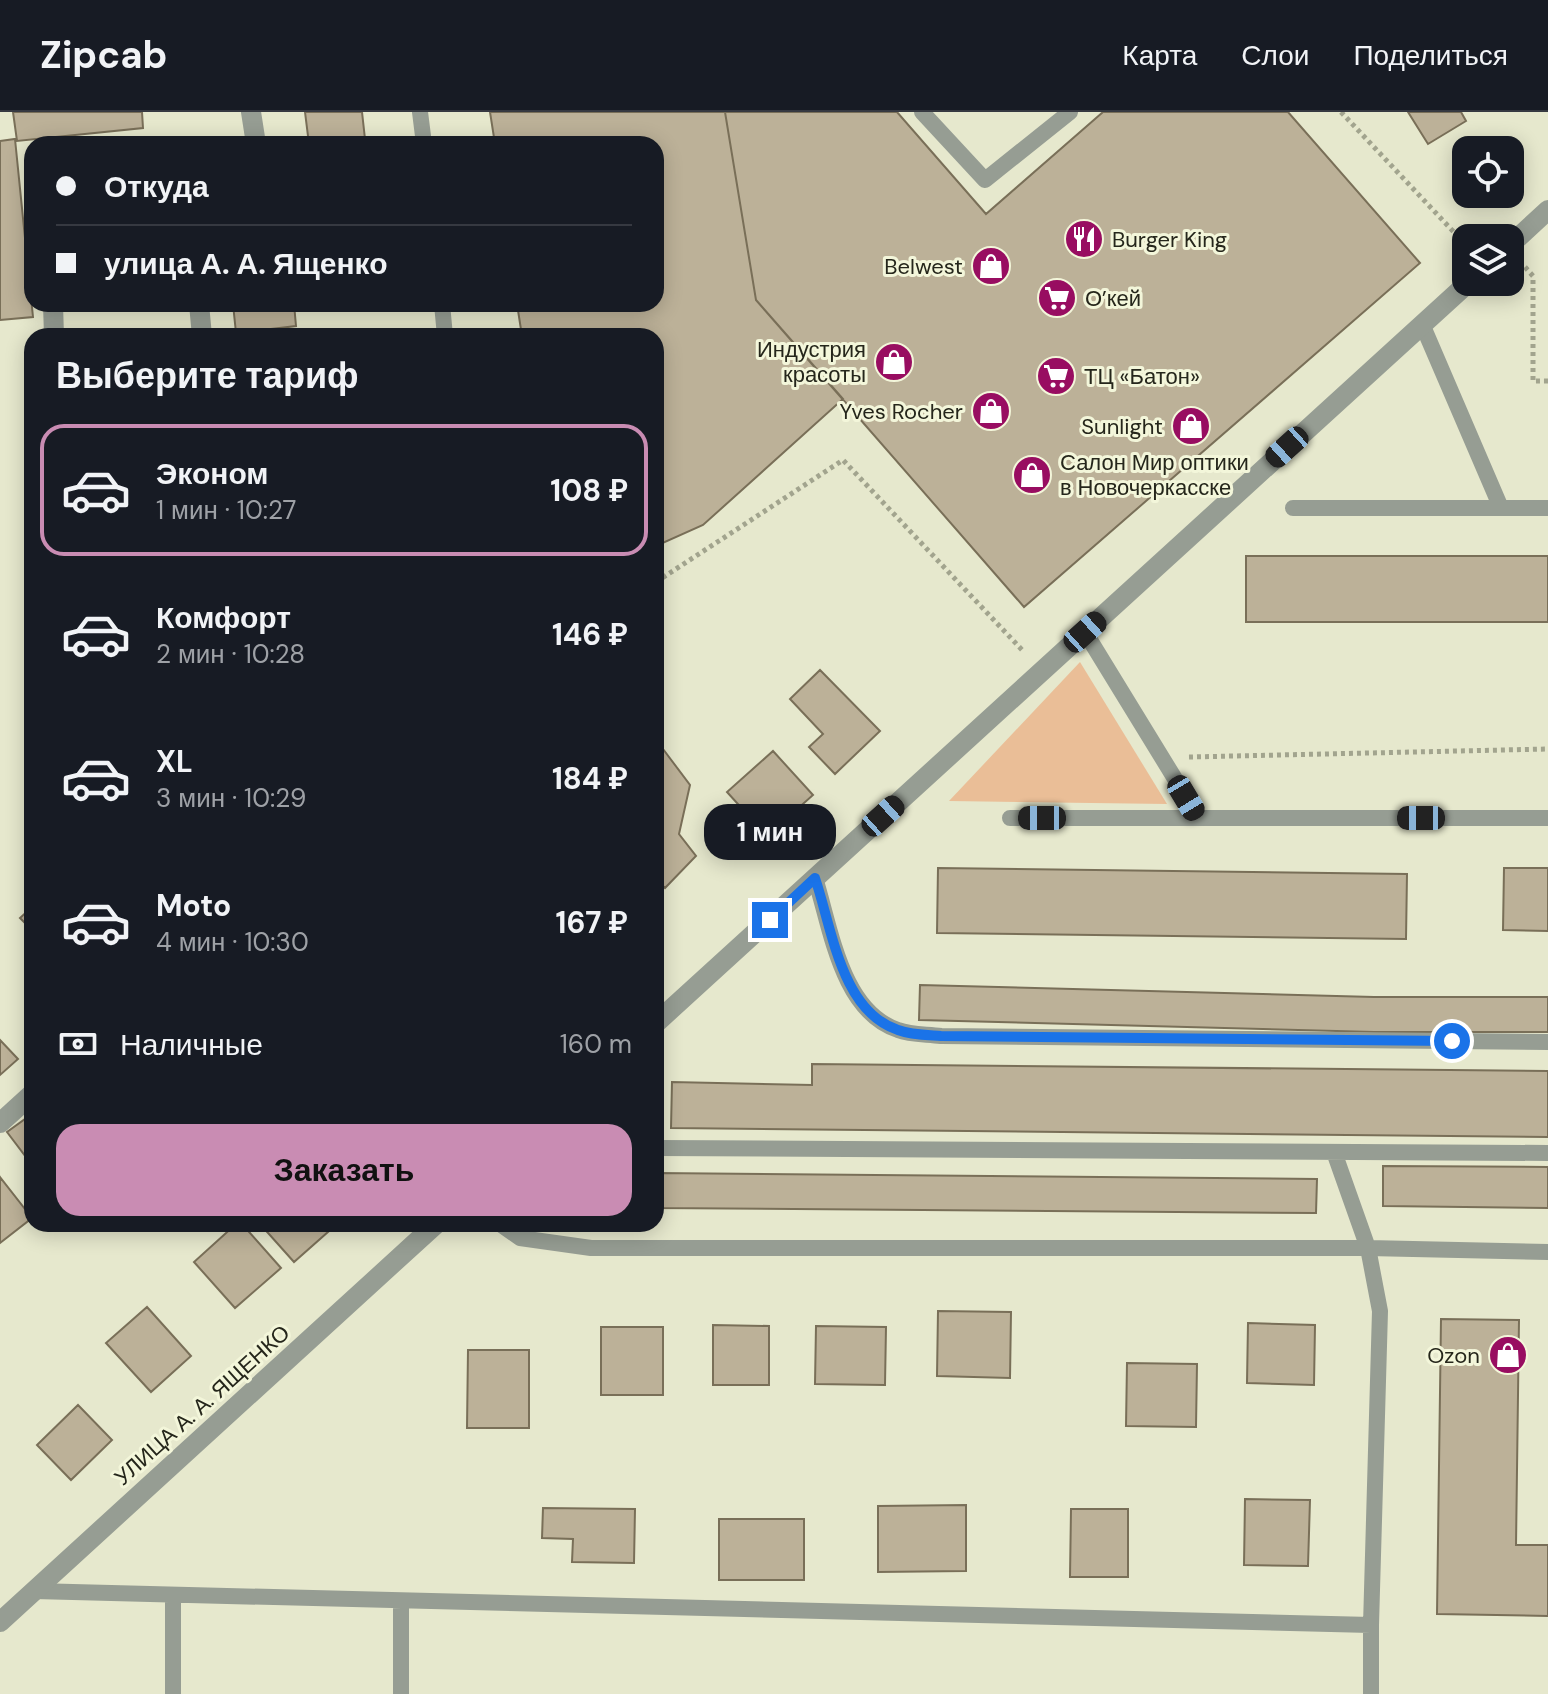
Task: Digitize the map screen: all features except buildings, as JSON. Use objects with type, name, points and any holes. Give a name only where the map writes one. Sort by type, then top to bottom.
[{"type":"street","points":[[251,112],[255,136]]},
{"type":"street","points":[[1524,240],[1548,210]]},
{"type":"street","points":[[664,1016],[1453,296]]},
{"type":"street","points":[[0,1123],[24,1101]]},
{"type":"street","name":"УЛИЦА А. А. ЯЩЕНКО","points":[[0,1622],[427,1232]]},
{"type":"lane","points":[[420,112],[423,136]]},
{"type":"lane","points":[[922,112],[985,180],[1070,112]]},
{"type":"lane","points":[[1422,324],[1501,508]]},
{"type":"lane","points":[[1293,508],[1548,508]]},
{"type":"lane","points":[[1085,632],[1199,818]]},
{"type":"lane","points":[[1010,818],[1548,818]]},
{"type":"lane","points":[[815,878],[851,988],[869,1014],[898,1030],[941,1036],[1548,1042]]},
{"type":"lane","points":[[664,1148],[1548,1153]]},
{"type":"lane","points":[[1334,1152],[1377,1281],[1380,1353],[1371,1694]]},
{"type":"lane","points":[[511,1232],[520,1238],[591,1248],[1368,1248],[1548,1252]]},
{"type":"lane","points":[[34,1591],[401,1603],[1371,1625]]},
{"type":"lane","points":[[173,1595],[173,1694]]},
{"type":"lane","points":[[401,1603],[401,1694]]},
{"type":"path","points":[[1341,112],[1452,230]]},
{"type":"path","points":[[1524,265],[1533,276],[1533,381],[1548,381]]},
{"type":"path","points":[[664,577],[843,460],[1042,671]]},
{"type":"path","points":[[1162,757],[1548,749]]},
{"type":"shaded area","points":[[1080,662],[1167,804],[949,801]]},
{"type":"place","name":"Burger King","points":[[1084,239]]},
{"type":"place","name":"Belwest","points":[[991,266]]},
{"type":"place","name":"О’кей","points":[[1057,298]]},
{"type":"place","name":"Индустрия красоты","points":[[894,362]]},
{"type":"place","name":"ТЦ «Батон»","points":[[1056,376]]},
{"type":"place","name":"Yves Rocher","points":[[991,411]]},
{"type":"place","name":"Sunlight","points":[[1191,426]]},
{"type":"place","name":"Салон Мир оптики в Новочеркасске","points":[[1032,475]]},
{"type":"place","name":"Ozon","points":[[1508,1355]]},
{"type":"route","points":[[770,920],[815,878],[851,988],[869,1014],[898,1030],[941,1036],[1452,1041]]}]
